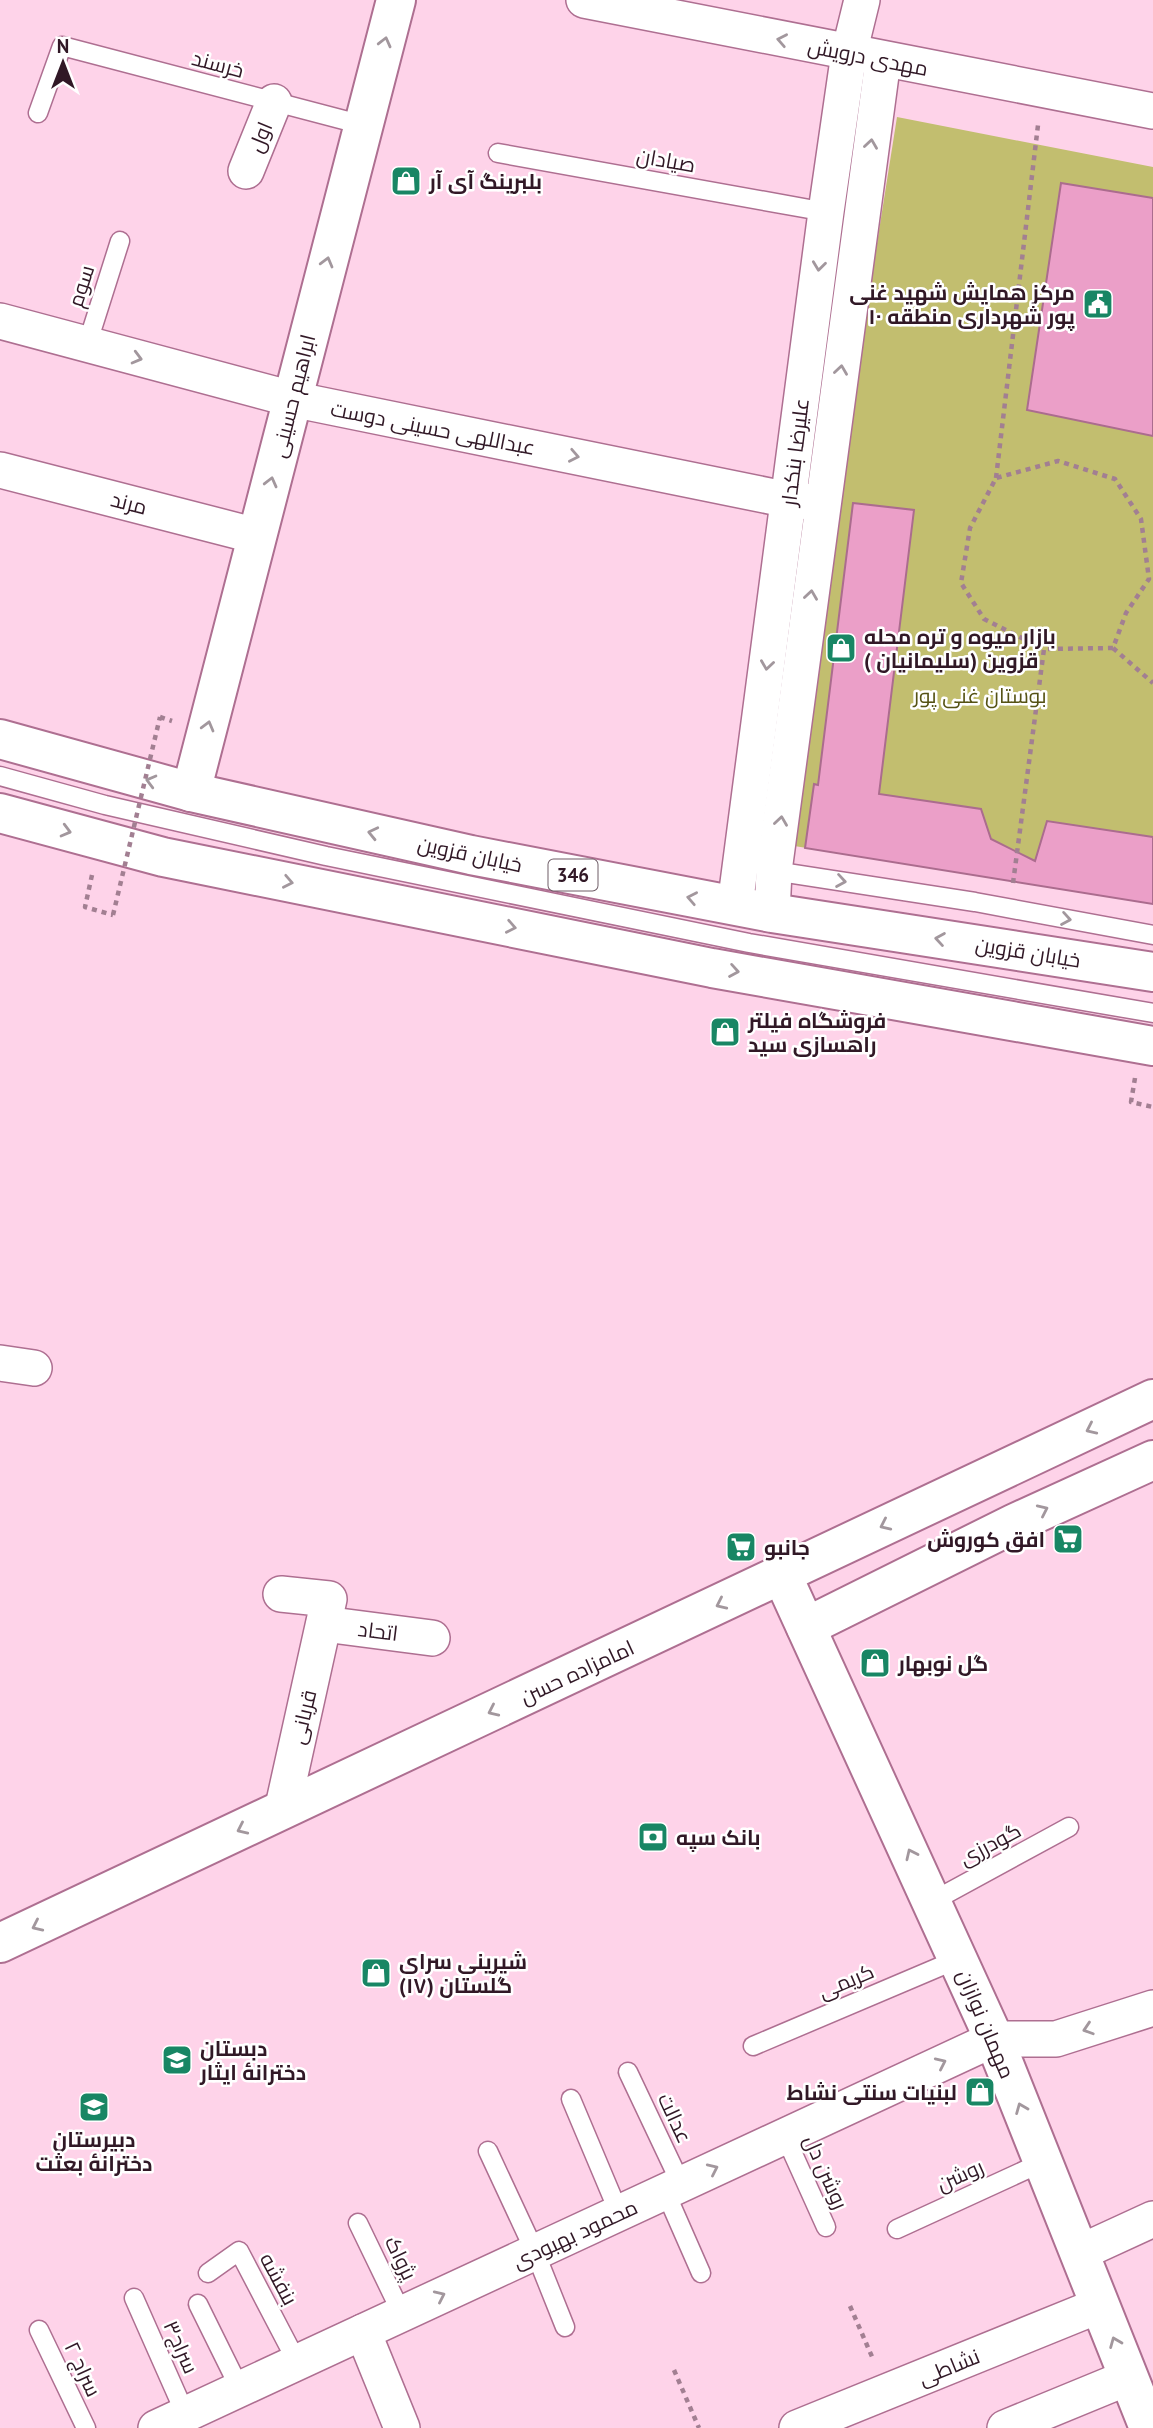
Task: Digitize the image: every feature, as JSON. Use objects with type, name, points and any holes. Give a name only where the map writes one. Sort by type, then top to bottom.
[{"type":"main road","name":"ابراهیم حسینی","points":[[191,792],[396,0]]},
{"type":"main road","name":"خیابان قزوین","points":[[0,739],[191,792],[471,855],[753,910],[1153,972]]},
{"type":"main road","points":[[0,813],[163,857],[712,968],[1153,1046]]},
{"type":"main road","name":"امامزاده حسن","points":[[0,1943],[1153,1399]]},
{"type":"main road","points":[[806,1627],[1016,1523],[1153,1460]]},
{"type":"main road","name":"مهمان نوازان","points":[[782,1575],[994,2039],[1149,2428]]},
{"type":"street","name":"مهدی درویش","points":[[584,0],[1153,111]]},
{"type":"street","name":"علیرضا بنکدار","points":[[753,910],[789,500],[825,212],[849,53],[862,0]]},
{"type":"street","name":"علیرضا بنکدار","points":[[753,910],[774,871],[883,60]]},
{"type":"street","name":"اول","points":[[246,171],[274,102]]},
{"type":"street","name":"عبداللهی حسینی دوست","points":[[0,321],[292,399],[789,500],[824,503]]},
{"type":"street","name":"مرند","points":[[0,470],[257,536]]},
{"type":"street","points":[[0,1363],[34,1368]]},
{"type":"street","points":[[281,1594],[329,1599],[324,1624]]},
{"type":"street","name":"قربانی","points":[[282,1811],[324,1624]]},
{"type":"street","name":"اتحاد","points":[[324,1624],[432,1638]]},
{"type":"street","points":[[994,2039],[1056,2039],[1153,2008]]},
{"type":"street","name":"محمود بهبودی","points":[[178,2423],[297,2362],[994,2039]]},
{"type":"street","points":[[1079,2253],[1153,2219]]},
{"type":"street","name":"نشاطی","points":[[797,2428],[1100,2305]]},
{"type":"street","points":[[363,2332],[402,2428]]},
{"type":"street","points":[[1005,2428],[1129,2376]]},
{"type":"lane","name":"خرسند","points":[[38,113],[62,46],[363,125]]},
{"type":"lane","name":"صیادان","points":[[498,153],[825,212]]},
{"type":"lane","name":"سوم","points":[[87,345],[120,241]]},
{"type":"lane","points":[[0,776],[104,805],[326,856],[749,943],[1153,1013]]},
{"type":"lane","points":[[774,871],[1009,908],[1153,935]]},
{"type":"lane","name":"گودرزی","points":[[933,1901],[1069,1827]]},
{"type":"lane","name":"کریمی","points":[[753,2046],[958,1959]]},
{"type":"lane","name":"عدالت","points":[[628,2072],[673,2188],[701,2273]]},
{"type":"lane","points":[[571,2099],[619,2213]]},
{"type":"lane","name":"روشن دل","points":[[785,2136],[826,2227]]},
{"type":"lane","points":[[488,2151],[535,2252],[565,2327]]},
{"type":"lane","name":"روشن","points":[[897,2228],[1043,2162]]},
{"type":"lane","name":"پژواک","points":[[358,2223],[402,2314]]},
{"type":"lane","name":"بنفشه","points":[[208,2273],[239,2250],[297,2362]]},
{"type":"lane","name":"سراج۳","points":[[134,2298],[178,2423]]},
{"type":"lane","points":[[198,2304],[240,2389]]},
{"type":"lane","name":"سراج ۲","points":[[39,2330],[86,2428]]},
{"type":"path","points":[[1042,90],[996,478],[971,528],[961,583],[984,619],[1044,649],[1113,648],[1153,683]]},
{"type":"path","points":[[996,478],[1058,461],[1115,480],[1141,519],[1149,579],[1126,613],[1113,648]]},
{"type":"path","points":[[1009,908],[1044,649]]},
{"type":"path","points":[[85,907],[113,915],[160,718]]},
{"type":"path","points":[[1131,1102],[1153,1107]]},
{"type":"path","points":[[850,2306],[887,2392]]},
{"type":"path","points":[[674,2370],[699,2428]]},
{"type":"green space","name":"بوستان غنی پور","points":[[897,117],[1153,167],[1153,904],[782,844]]},
{"type":"building","name":"مرکز همایش شهید غنی پور شهرداری منطقه ۱۰","points":[[1061,183],[1153,198],[1153,436],[1027,410]]},
{"type":"building","points":[[853,503],[914,510],[879,794],[981,809],[991,839],[1035,861],[1047,821],[1153,837],[1153,904],[805,848],[814,784],[818,785]]},
{"type":"place","name":"بلبرینگ آی آر","points":[[406,181]]},
{"type":"place","name":"مرکز همایش شهید غنی پور شهرداری منطقه ۱۰","points":[[1098,304]]},
{"type":"place","name":"بازار میوه و تره محله قزوین (سلیمانیان )","points":[[841,648]]},
{"type":"place","name":"فروشگاه فیلتر راهسازی سید","points":[[725,1032]]},
{"type":"place","name":"افق کوروش","points":[[1068,1539]]},
{"type":"place","name":"جانبو","points":[[741,1547]]},
{"type":"place","name":"گل نوبهار","points":[[875,1663]]},
{"type":"place","name":"بانک سپه","points":[[653,1837]]},
{"type":"place","name":"شیرینی سرای گلستان (۱۷)","points":[[376,1973]]},
{"type":"place","name":"دبستان دخترانهٔ ایثار","points":[[177,2060]]},
{"type":"place","name":"لبنیات سنتی نشاط","points":[[980,2092]]},
{"type":"place","name":"دبیرستان دخترانهٔ بعثت","points":[[94,2107]]}]
